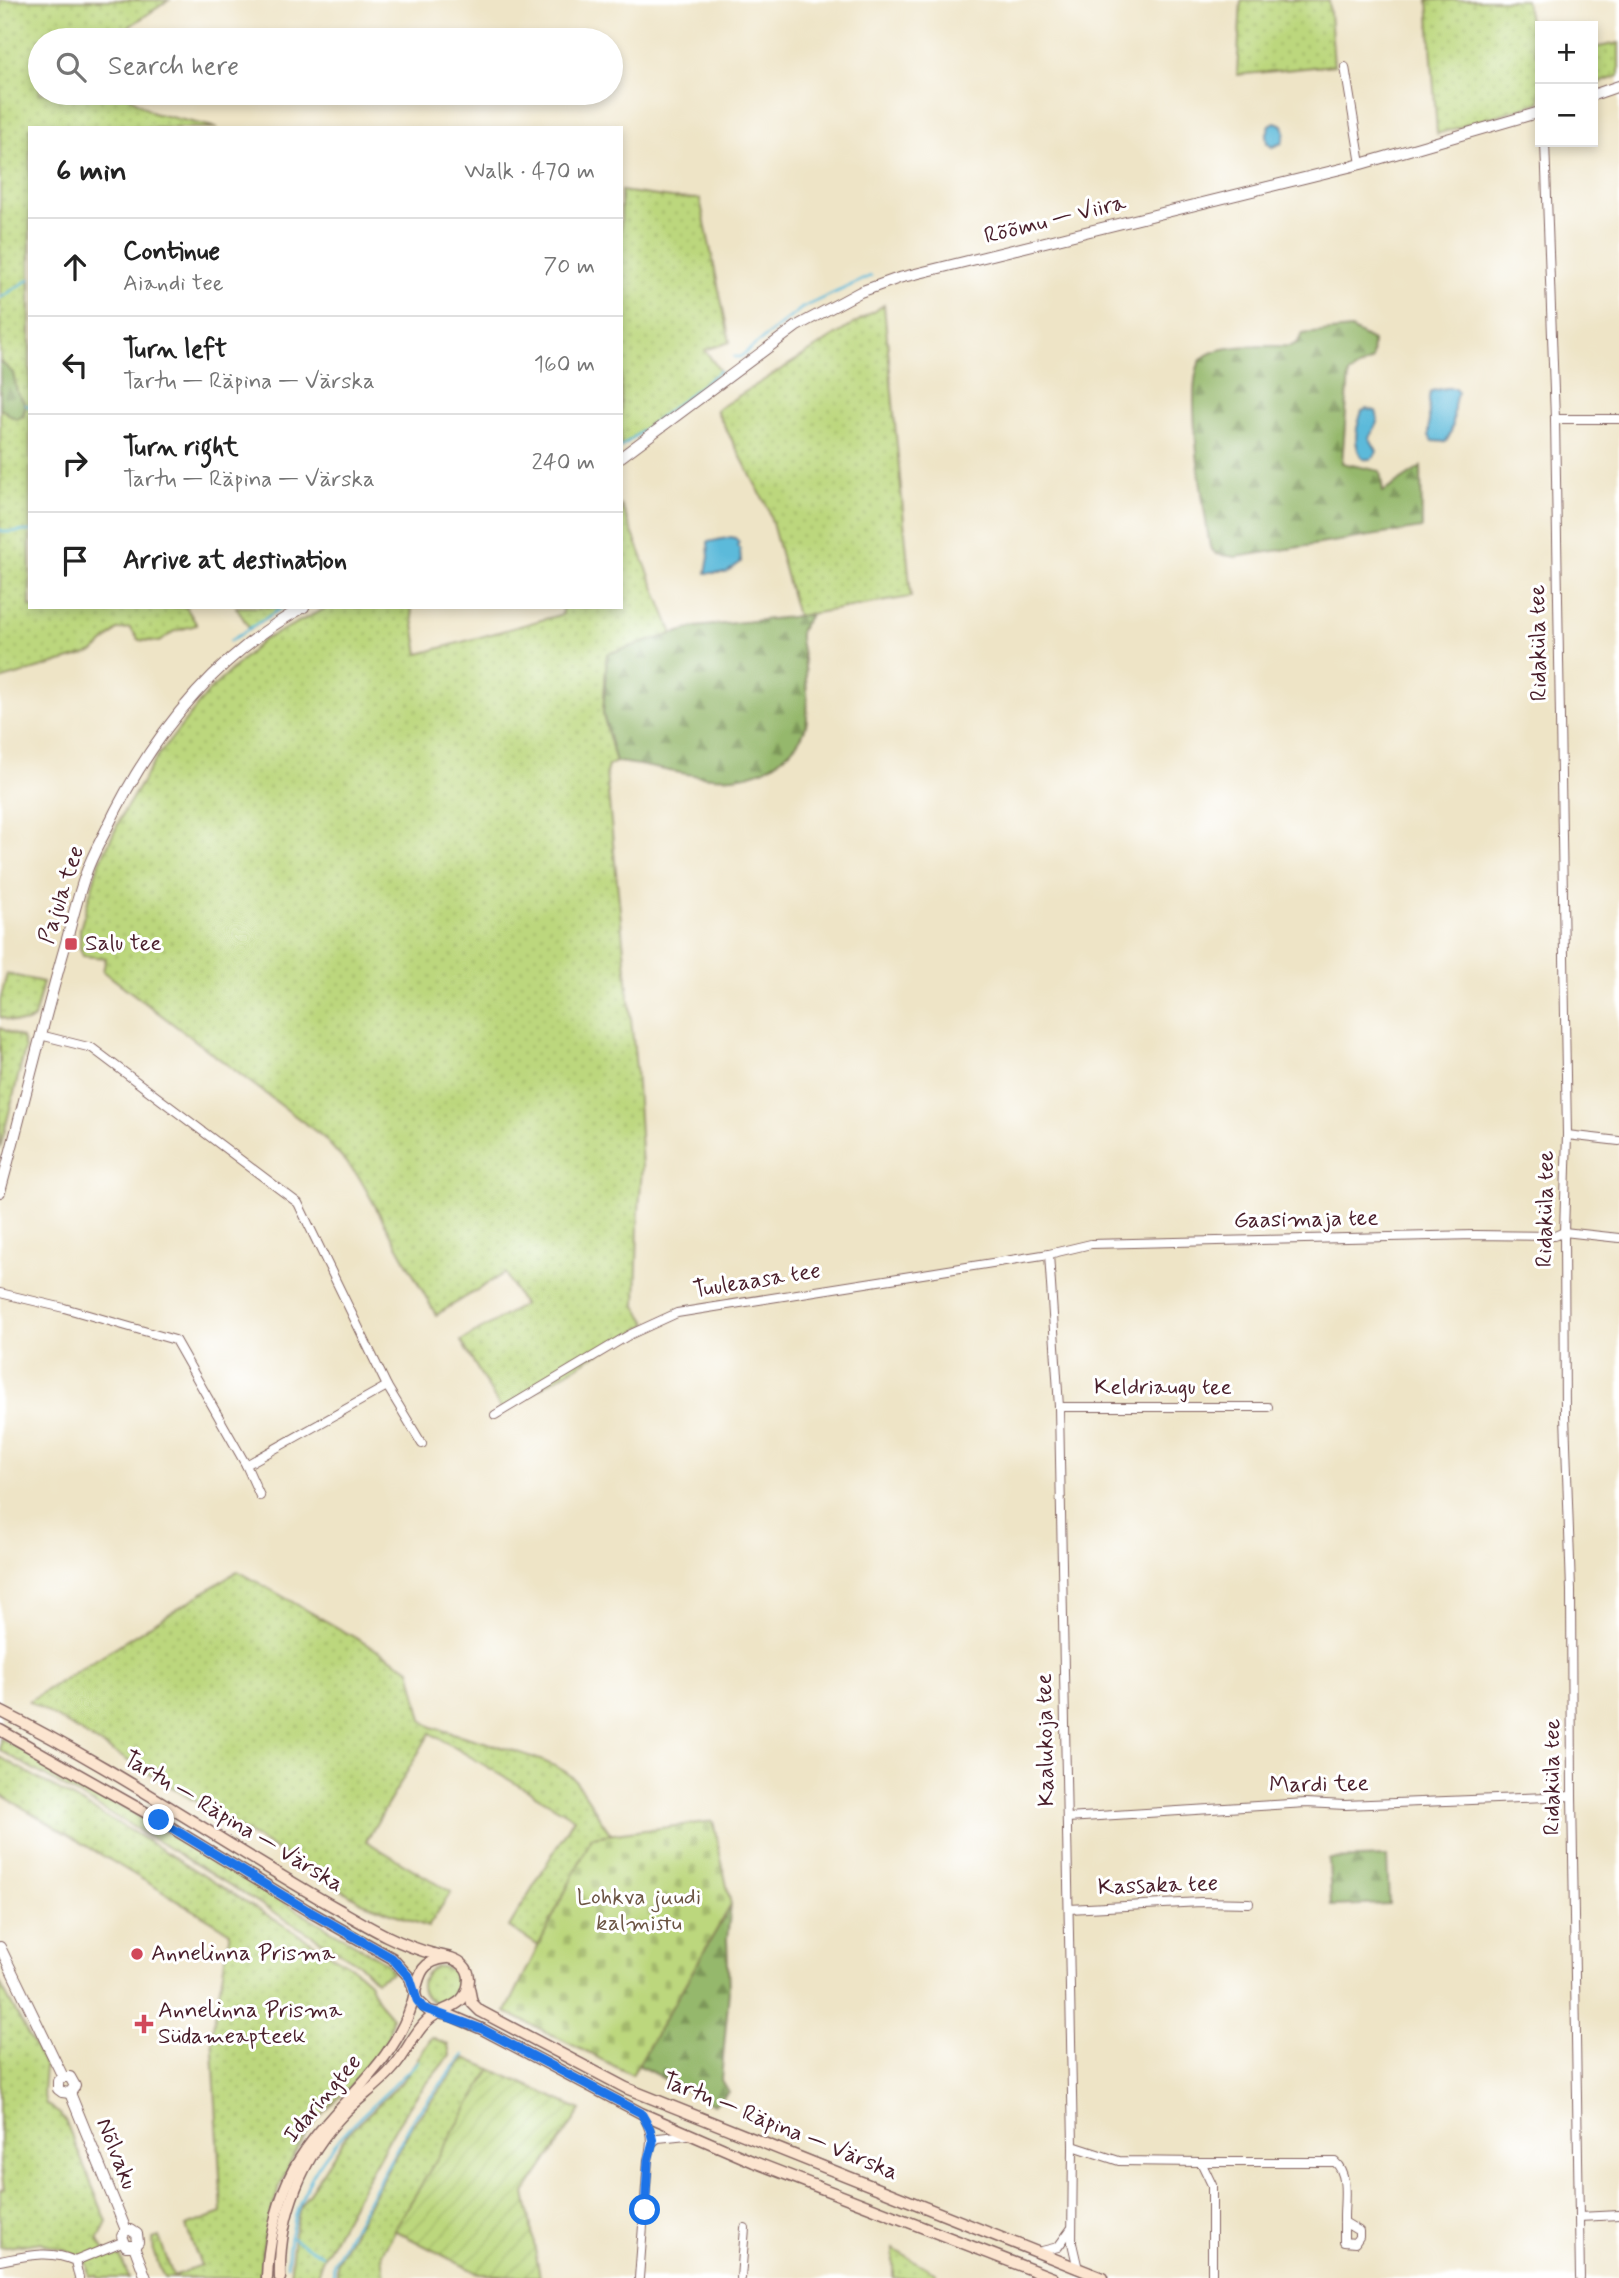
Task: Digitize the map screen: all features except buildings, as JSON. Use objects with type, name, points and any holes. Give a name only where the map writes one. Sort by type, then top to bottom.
[{"type":"main road","name":"Tartu — Räpina — Värska","points":[[0,1711],[182,1814],[377,1931],[415,1948],[450,1958]]},
{"type":"main road","name":"Tartu — Räpina — Värska","points":[[0,1731],[159,1820],[307,1910],[382,1951],[401,1965],[410,1978],[415,1993]]},
{"type":"main road","points":[[450,1958],[464,1965],[469,1982],[464,1997],[449,2010],[438,2013],[423,2008],[415,1993],[419,1974],[424,1967],[437,1959],[450,1958]]},
{"type":"main road","name":"Tartu — Räpina — Värska","points":[[469,1982],[472,2003],[480,2011],[626,2088],[1102,2278]]},
{"type":"main road","name":"Idaringtee","points":[[267,2278],[272,2235],[289,2180],[309,2143],[322,2126],[364,2083],[396,2042],[407,2020],[415,1993]]},
{"type":"main road","name":"Tartu — Räpina — Värska","points":[[438,2013],[482,2029],[641,2113],[754,2162],[1053,2278]]},
{"type":"main road","name":"Idaringtee","points":[[280,2278],[281,2241],[285,2219],[293,2189],[305,2167],[326,2133],[346,2111],[391,2071],[420,2028],[438,2013]]},
{"type":"street","points":[[1345,67],[1361,164]]},
{"type":"street","points":[[1598,92],[1619,86]]},
{"type":"street","name":"Rõõmu — Viira","points":[[623,456],[797,326],[860,292],[899,278],[1361,164],[1535,114]]},
{"type":"street","name":"Ridaküla tee","points":[[1545,147],[1555,419],[1567,1135],[1564,1232],[1565,1415],[1571,1590],[1580,2278]]},
{"type":"street","points":[[1555,419],[1619,419]]},
{"type":"street","name":"Pajula tee","points":[[0,1192],[40,1035],[86,872],[120,801],[159,740],[191,699],[233,655],[273,624],[300,609]]},
{"type":"street","points":[[40,1035],[92,1048],[298,1203],[387,1386],[422,1444]]},
{"type":"street","points":[[1567,1135],[1619,1142]]},
{"type":"street","name":"Gaasimaja tee","points":[[1049,1254],[1091,1244],[1555,1236],[1564,1232],[1619,1237]]},
{"type":"street","name":"Kaalukoja tee","points":[[1049,1254],[1059,1407],[1073,2146],[1072,2227],[1073,2250],[1078,2269]]},
{"type":"street","name":"Tuuleaasa tee","points":[[495,1415],[629,1335],[677,1313],[1049,1254]]},
{"type":"street","points":[[0,1293],[64,1308],[175,1340],[246,1465],[260,1496]]},
{"type":"street","points":[[246,1465],[387,1386]]},
{"type":"street","name":"Keldriaugu tee","points":[[1059,1407],[1268,1407]]},
{"type":"street","name":"Mardi tee","points":[[1067,1818],[1306,1803],[1345,1805],[1572,1796]]},
{"type":"street","name":"Kassaka tee","points":[[1069,1909],[1201,1902],[1249,1903]]},
{"type":"street","name":"Nõlvaku","points":[[0,1947],[63,2077],[74,2081],[74,2089],[70,2093],[126,2230],[134,2230],[137,2234],[138,2239],[134,2246],[146,2278]]},
{"type":"street","points":[[639,2278],[648,2160],[653,2142],[650,2129],[641,2113]]},
{"type":"street","points":[[653,2142],[658,2138],[690,2134]]},
{"type":"street","points":[[1073,2146],[1119,2161],[1335,2162],[1344,2175],[1344,2222]]},
{"type":"street","points":[[1201,2162],[1212,2185],[1213,2278]]},
{"type":"street","points":[[1579,2217],[1619,2215]]},
{"type":"street","points":[[1036,2252],[1058,2247],[1072,2227]]},
{"type":"street","points":[[741,2278],[745,2228]]},
{"type":"street","points":[[126,2230],[121,2236],[122,2242],[126,2246],[134,2246]]},
{"type":"street","points":[[0,2260],[45,2253],[62,2255],[75,2261],[122,2242]]},
{"type":"street","points":[[75,2261],[79,2278]]},
{"type":"green space","points":[[0,0],[169,0],[127,28],[28,28],[28,105],[141,105],[153,113],[209,126],[28,126],[28,609],[187,609],[197,625],[175,631],[159,642],[139,640],[130,628],[117,630],[94,652],[0,680]]},
{"type":"green space","points":[[1241,0],[1329,0],[1334,65],[1237,75]]},
{"type":"green space","points":[[1428,0],[1525,0],[1535,50],[1535,104],[1437,134]]},
{"type":"green space","points":[[1619,43],[1619,76],[1598,83],[1598,47]]},
{"type":"green space","points":[[623,191],[700,199],[730,342],[705,350],[720,371],[623,445]]},
{"type":"green space","points":[[884,305],[911,597],[797,616],[768,508],[716,410]]},
{"type":"green space","points":[[1351,329],[1373,341],[1372,360],[1349,374],[1342,463],[1380,471],[1383,492],[1421,467],[1422,528],[1236,557],[1216,554],[1210,547],[1194,419],[1196,372],[1202,359],[1219,350],[1244,346],[1291,346],[1298,342],[1302,334]]},
{"type":"green space","points":[[0,361],[13,373],[17,392],[26,405],[23,416],[16,419],[0,408]]},
{"type":"green space","points":[[623,509],[673,634],[607,654],[603,714],[616,762],[608,766],[606,773],[636,1068],[642,1167],[636,1306],[648,1324],[502,1411],[461,1341],[523,1305],[505,1273],[436,1315],[359,1177],[323,1137],[103,971],[106,958],[83,956],[80,929],[98,866],[123,813],[157,757],[209,691],[263,640],[324,609],[411,609],[419,654],[563,614],[562,609],[623,609]]},
{"type":"green space","points":[[237,609],[280,609],[250,629]]},
{"type":"green space","points":[[810,615],[801,629],[800,637],[806,672],[807,721],[802,736],[782,758],[764,770],[744,776],[723,777],[679,773],[616,762],[603,714],[607,654],[696,627]]},
{"type":"green space","points":[[7,974],[43,982],[34,1018],[30,1021],[18,1022],[0,1017],[0,1000]]},
{"type":"green space","points":[[0,1028],[22,1038],[25,1049],[0,1149]]},
{"type":"green space","points":[[238,1571],[410,1669],[422,1720],[432,1727],[545,1762],[577,1782],[611,1834],[592,1837],[539,1946],[509,1927],[574,1818],[430,1733],[366,1841],[451,1892],[428,1927],[362,1902],[29,1701]]},
{"type":"green space","points":[[0,1738],[365,1950],[386,1963],[392,1972],[376,1981],[359,1964],[154,1839],[0,1750]]},
{"type":"green space","points":[[0,1757],[133,1832],[353,1968],[369,1982],[378,2001],[392,2017],[390,2031],[374,2059],[318,2119],[285,2173],[265,2237],[260,2278],[164,2278],[154,2254],[153,2239],[159,2237],[173,2276],[201,2266],[186,2226],[222,2213],[212,2032],[230,1932],[0,1794]]},
{"type":"green space","name":"Lohkva juudi kalmistu","points":[[713,1821],[731,1905],[632,2075],[506,2012],[592,1837]]},
{"type":"green space","points":[[1387,1857],[1389,1904],[1331,1906],[1329,1859]]},
{"type":"green space","points":[[731,1905],[727,1939],[729,1991],[721,2080],[728,2092],[714,2105],[638,2065]]},
{"type":"green space","points":[[440,1967],[453,1972],[458,1985],[453,1998],[440,2003],[427,1998],[422,1985],[427,1972]]},
{"type":"green space","points":[[0,1983],[45,2066],[43,2092],[46,2104],[66,2122],[107,2222],[98,2240],[106,2252],[119,2253],[129,2278],[89,2276],[87,2264],[67,2250],[42,2242],[0,2248],[0,2190],[4,2189],[0,2165]]},
{"type":"green space","points":[[432,2037],[448,2045],[450,2055],[414,2099],[394,2130],[322,2260],[316,2278],[290,2278],[294,2234],[300,2207],[348,2133],[403,2081]]},
{"type":"green space","points":[[465,2058],[491,2069],[382,2253],[385,2278],[337,2278],[337,2262],[413,2124]]},
{"type":"green space","points":[[491,2069],[581,2110],[525,2193],[540,2277],[479,2274],[394,2230]]},
{"type":"green space","points":[[893,2249],[936,2273],[935,2278],[893,2278]]},
{"type":"water","points":[[1275,122],[1283,125],[1285,132],[1282,143],[1272,147],[1267,143],[1266,136],[1270,125]]},
{"type":"water","points":[[1455,388],[1458,392],[1452,428],[1446,442],[1433,441],[1429,436],[1429,397],[1431,391]]},
{"type":"water","points":[[1362,411],[1376,411],[1377,422],[1369,437],[1377,451],[1373,457],[1363,459],[1357,448],[1356,436]]},
{"type":"water","points":[[731,537],[739,542],[737,546],[740,549],[741,562],[726,573],[706,573],[708,542]]},
{"type":"waterway","points":[[734,357],[740,357],[802,308],[871,276]]},
{"type":"waterway","points":[[0,298],[28,280]]},
{"type":"waterway","points":[[623,445],[720,371]]},
{"type":"waterway","points":[[0,530],[28,531]]},
{"type":"waterway","points":[[230,641],[280,609]]},
{"type":"waterway","points":[[333,2278],[334,2262],[413,2119],[464,2055]]},
{"type":"waterway","points":[[322,2255],[290,2237],[298,2206],[310,2180],[340,2138],[418,2061]]},
{"type":"waterway","points":[[287,2265],[290,2237]]},
{"type":"place","name":"Salu tee","points":[[71,944]]},
{"type":"place","name":"Annelinna Prisma","points":[[137,1954]]},
{"type":"place","name":"Annelinna Prisma Südameapteek","points":[[144,2024]]},
{"type":"route","points":[[159,1820],[392,1958],[410,1978],[417,2000],[423,2008],[452,2016],[482,2029],[641,2113],[650,2129],[653,2142],[648,2160],[645,2210]]}]
